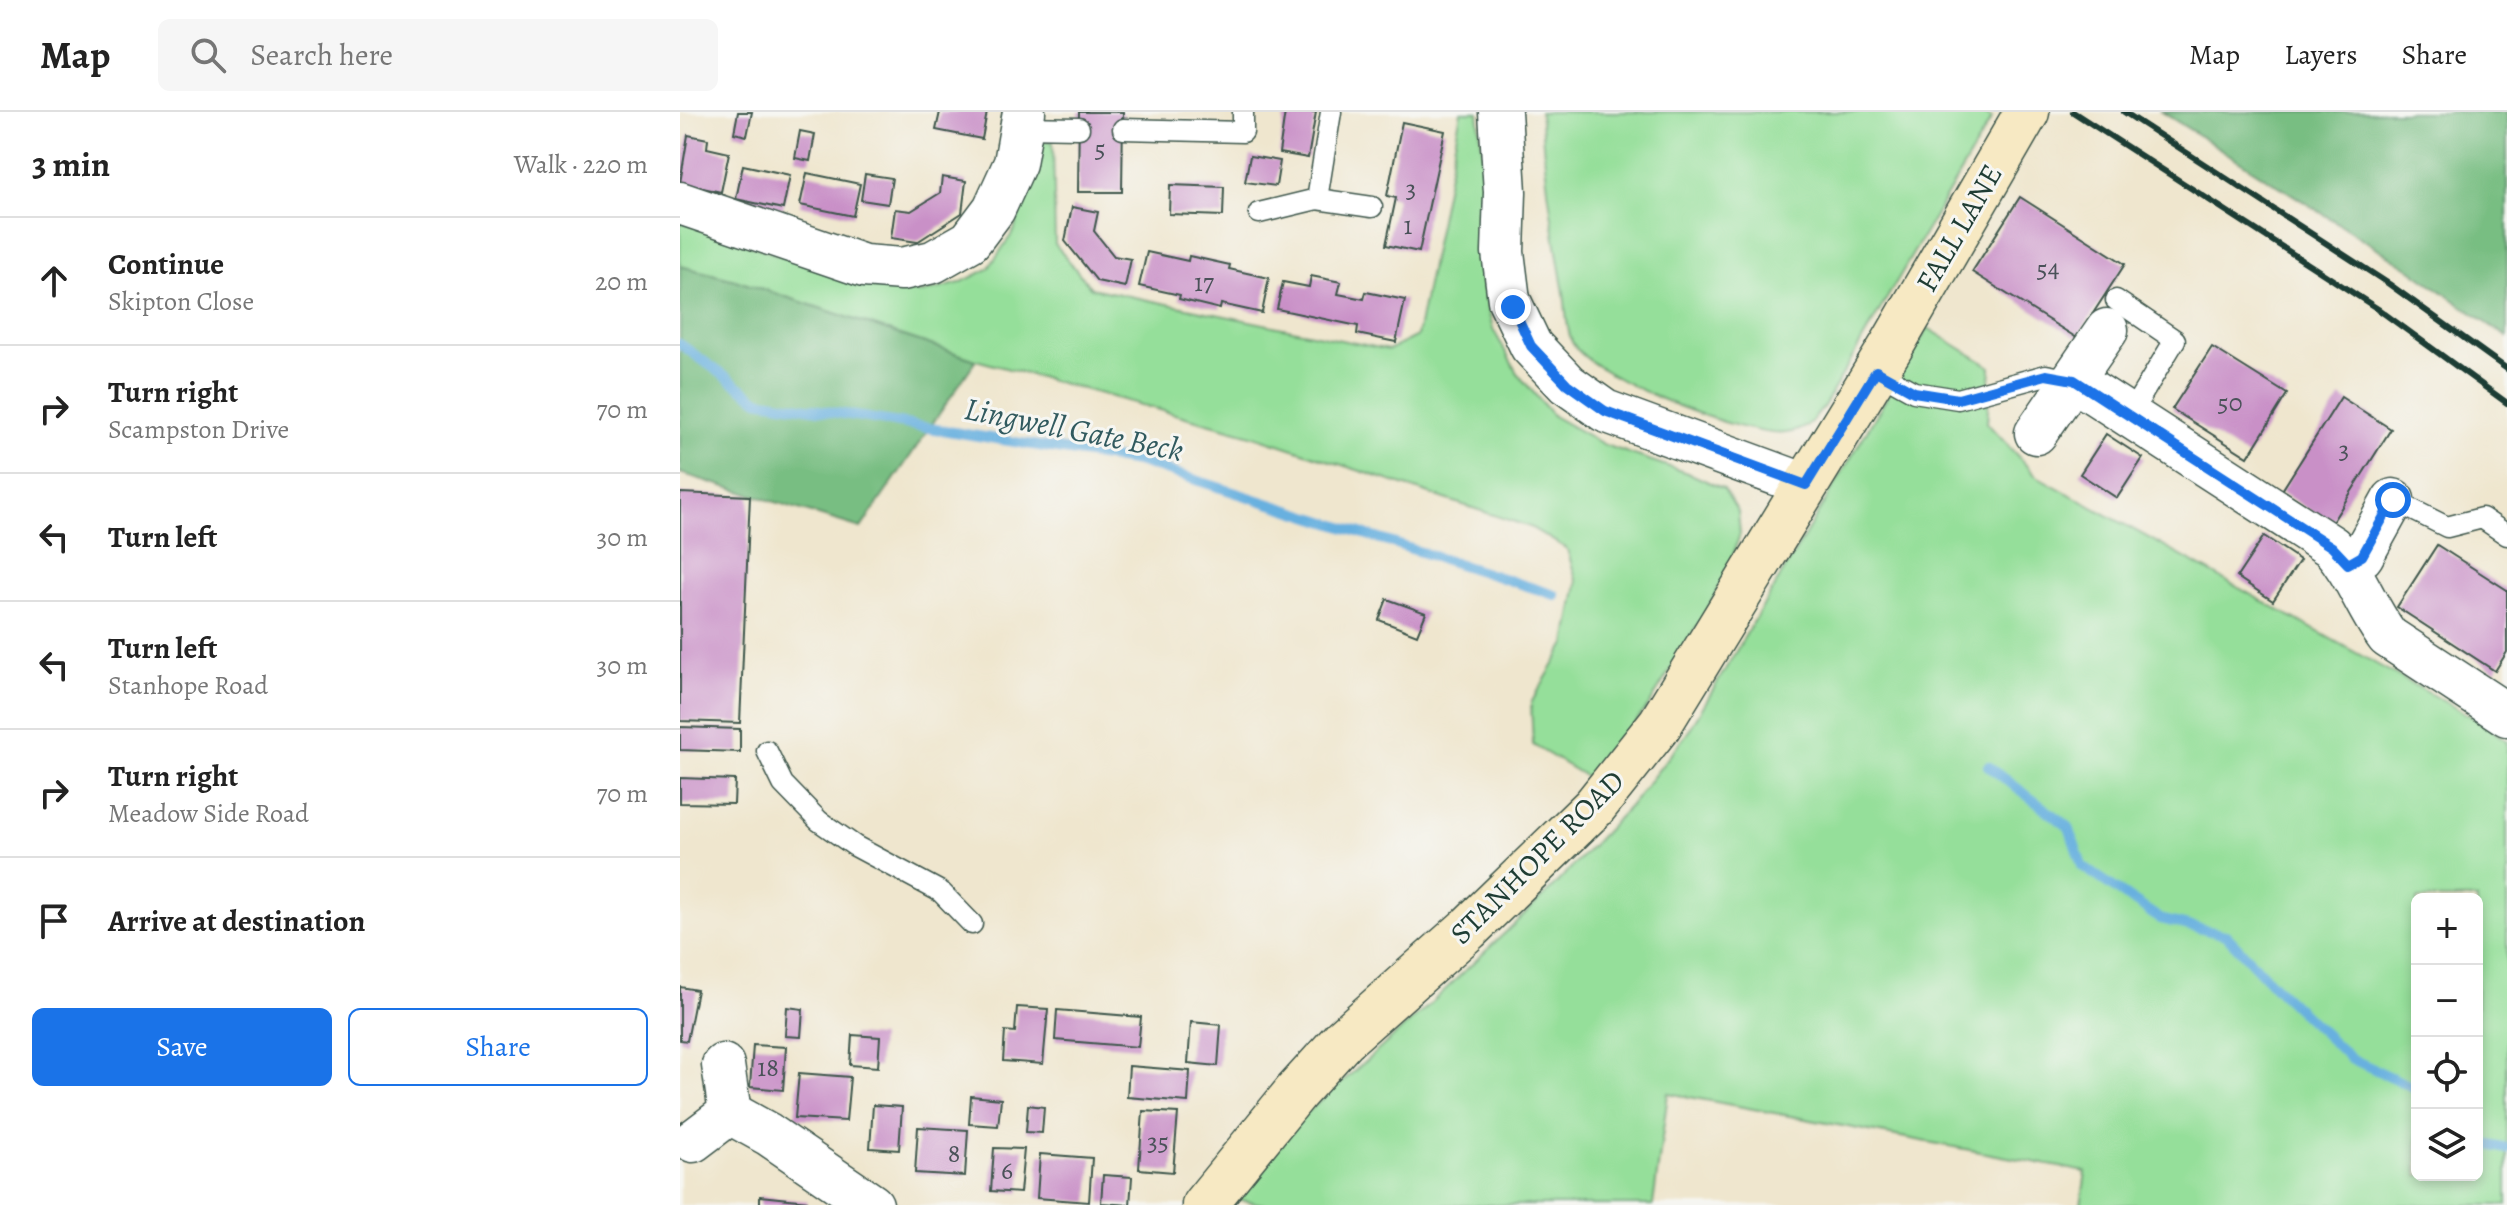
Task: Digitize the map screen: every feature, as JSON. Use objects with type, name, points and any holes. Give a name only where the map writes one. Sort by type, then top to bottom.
[{"type":"street","points":[[1500,112],[1505,192],[1503,252],[1509,300],[1531,346],[1567,384],[1605,411],[1806,485]]},
{"type":"street","name":"FALL LANE","points":[[1884,358],[2027,112]]},
{"type":"street","points":[[680,203],[864,266],[902,269],[933,262],[970,241],[994,209],[1015,163],[1023,119]]},
{"type":"street","points":[[2036,433],[2074,380],[2112,315]]},
{"type":"street","name":"STANHOPE ROAD","points":[[1204,1205],[1296,1092],[1344,1039],[1468,929],[1594,807],[1660,724],[1884,358]]},
{"type":"street","points":[[2074,380],[2332,547],[2348,564],[2376,621],[2388,637],[2507,715]]},
{"type":"street","points":[[2348,564],[2362,556],[2393,500]]},
{"type":"street","points":[[723,1065],[730,1113]]},
{"type":"street","points":[[693,1141],[730,1113]]},
{"type":"street","points":[[730,1113],[768,1134],[872,1205]]},
{"type":"lane","points":[[1123,129],[1243,132],[1243,112]]},
{"type":"lane","points":[[1317,199],[1331,112]]},
{"type":"lane","points":[[1023,119],[1079,128]]},
{"type":"lane","points":[[1259,213],[1317,199],[1372,207]]},
{"type":"lane","points":[[2112,315],[2175,340],[2129,416]]},
{"type":"lane","points":[[1884,358],[1914,392],[1958,399],[2046,375],[2074,380]]},
{"type":"lane","points":[[2393,500],[2447,527],[2482,518],[2507,535]]},
{"type":"lane","points":[[767,751],[783,784],[819,821],[855,846],[941,892],[972,924]]},
{"type":"green space","points":[[1461,112],[1478,112],[1483,156],[1481,278],[1493,329],[1517,373],[1553,416],[1605,445],[1724,489],[1738,512],[1740,534],[1728,570],[1706,612],[1647,708],[1590,779],[1533,745],[1531,703],[1566,644],[1577,583],[1567,549],[1530,527],[1248,434],[976,360],[735,280],[680,266],[680,221],[872,287],[922,293],[960,283],[988,269],[1014,231],[1027,187],[1031,142],[1053,141],[1055,244],[1091,288],[1389,350],[1417,336]]},
{"type":"green space","points":[[1540,112],[1982,112],[1992,118],[1824,406],[1808,424],[1786,433],[1739,426],[1672,403],[1608,372],[1585,356],[1572,342],[1550,203]]},
{"type":"green space","points":[[2162,112],[2507,112],[2507,337],[2407,267]]},
{"type":"green space","points":[[680,266],[735,280],[976,360],[861,528],[680,473]]},
{"type":"green space","points":[[1928,328],[1991,367],[1987,423],[2035,475],[2481,722],[2507,741],[2507,1205],[2081,1205],[2086,1172],[1668,1093],[1653,1205],[1266,1205],[1231,1198],[1301,1118],[1426,1008],[1551,889],[1635,800],[1688,732]]},
{"type":"building","points":[[738,112],[752,112],[747,136],[734,133]]},
{"type":"building","points":[[940,112],[987,112],[982,139],[936,130]]},
{"type":"building","points":[[1079,112],[1123,112],[1122,192],[1078,192]]},
{"type":"building","points":[[1285,112],[1316,112],[1308,158],[1279,153]]},
{"type":"building","points":[[1402,122],[1445,131],[1419,252],[1386,245],[1396,198],[1387,196]]},
{"type":"building","points":[[800,131],[815,134],[810,161],[795,158]]},
{"type":"building","points":[[688,135],[708,139],[707,148],[729,153],[721,192],[680,183]]},
{"type":"building","points":[[1250,156],[1280,161],[1276,186],[1245,182]]},
{"type":"building","points":[[743,165],[790,175],[783,209],[736,199]]},
{"type":"building","points":[[807,173],[860,184],[853,216],[800,205]]},
{"type":"building","points":[[865,174],[892,178],[888,204],[861,200]]},
{"type":"building","points":[[942,177],[966,181],[962,213],[917,242],[891,238],[895,209],[911,211],[940,193]]},
{"type":"building","points":[[1170,185],[1224,187],[1223,216],[1169,214]]},
{"type":"building","points":[[2020,197],[2125,264],[2077,338],[1972,272]]},
{"type":"building","points":[[1072,207],[1098,212],[1094,231],[1114,256],[1131,259],[1125,287],[1097,281],[1065,241]]},
{"type":"building","points":[[1147,252],[1188,261],[1189,256],[1269,278],[1262,313],[1221,304],[1220,309],[1179,299],[1180,295],[1139,286]]},
{"type":"building","points":[[1311,276],[1341,282],[1338,294],[1364,299],[1366,292],[1405,300],[1396,342],[1357,334],[1358,326],[1277,309],[1283,282],[1309,287]]},
{"type":"building","points":[[2212,347],[2287,394],[2248,457],[2172,409]]},
{"type":"building","points":[[2341,397],[2391,429],[2331,524],[2281,492]]},
{"type":"building","points":[[2106,434],[2143,458],[2117,498],[2080,474]]},
{"type":"building","points":[[680,493],[750,496],[740,723],[680,721]]},
{"type":"building","points":[[2264,536],[2300,560],[2273,601],[2237,577]]},
{"type":"building","points":[[2437,545],[2507,590],[2507,652],[2495,671],[2397,607]]},
{"type":"building","points":[[1387,599],[1426,613],[1417,635],[1379,620]]},
{"type":"building","points":[[680,727],[740,729],[740,752],[680,750]]},
{"type":"building","points":[[680,778],[735,780],[734,804],[680,803]]},
{"type":"building","points":[[680,987],[697,990],[687,1041],[680,1040]]},
{"type":"building","points":[[787,1007],[803,1009],[801,1037],[785,1036]]},
{"type":"building","points":[[1017,1007],[1048,1009],[1043,1064],[1003,1061],[1005,1031],[1015,1032]]},
{"type":"building","points":[[1057,1010],[1141,1017],[1138,1047],[1055,1040]]},
{"type":"building","points":[[1191,1022],[1221,1025],[1218,1066],[1188,1063]]},
{"type":"building","points":[[852,1035],[880,1037],[878,1067],[850,1065]]},
{"type":"building","points":[[753,1045],[786,1047],[783,1090],[750,1087]]},
{"type":"building","points":[[1129,1066],[1190,1071],[1188,1102],[1127,1097]]},
{"type":"building","points":[[799,1073],[850,1077],[846,1121],[795,1118]]},
{"type":"building","points":[[971,1096],[1001,1099],[998,1126],[969,1124]]},
{"type":"building","points":[[873,1105],[902,1107],[899,1150],[870,1148]]},
{"type":"building","points":[[1028,1105],[1044,1107],[1042,1133],[1026,1132]]},
{"type":"building","points":[[1143,1111],[1178,1113],[1173,1172],[1139,1169]]},
{"type":"building","points":[[918,1127],[968,1130],[965,1176],[915,1173]]},
{"type":"building","points":[[994,1148],[1024,1149],[1020,1193],[991,1191]]},
{"type":"building","points":[[1040,1154],[1092,1158],[1089,1202],[1037,1198]]},
{"type":"building","points":[[1103,1175],[1132,1177],[1130,1205],[1101,1203]]},
{"type":"building","points":[[760,1196],[807,1201],[807,1205],[760,1205]]},
{"type":"waterway","name":"Lingwell Gate Beck","points":[[680,344],[758,400],[1143,463],[1555,595]]},
{"type":"waterway","points":[[1988,766],[2069,827],[2082,866],[2160,919],[2226,935],[2279,991],[2350,1058],[2411,1086]]},
{"type":"waterway","points":[[2483,1143],[2507,1149]]},
{"type":"railway","points":[[2073,112],[2378,309],[2507,403]]},
{"type":"railway","points":[[2124,112],[2389,284],[2507,369]]},
{"type":"route","points":[[1513,307],[1531,346],[1567,384],[1605,411],[1806,485],[1876,371],[1914,392],[1958,399],[2046,375],[2074,380],[2332,547],[2348,564],[2362,556],[2393,500]]}]
